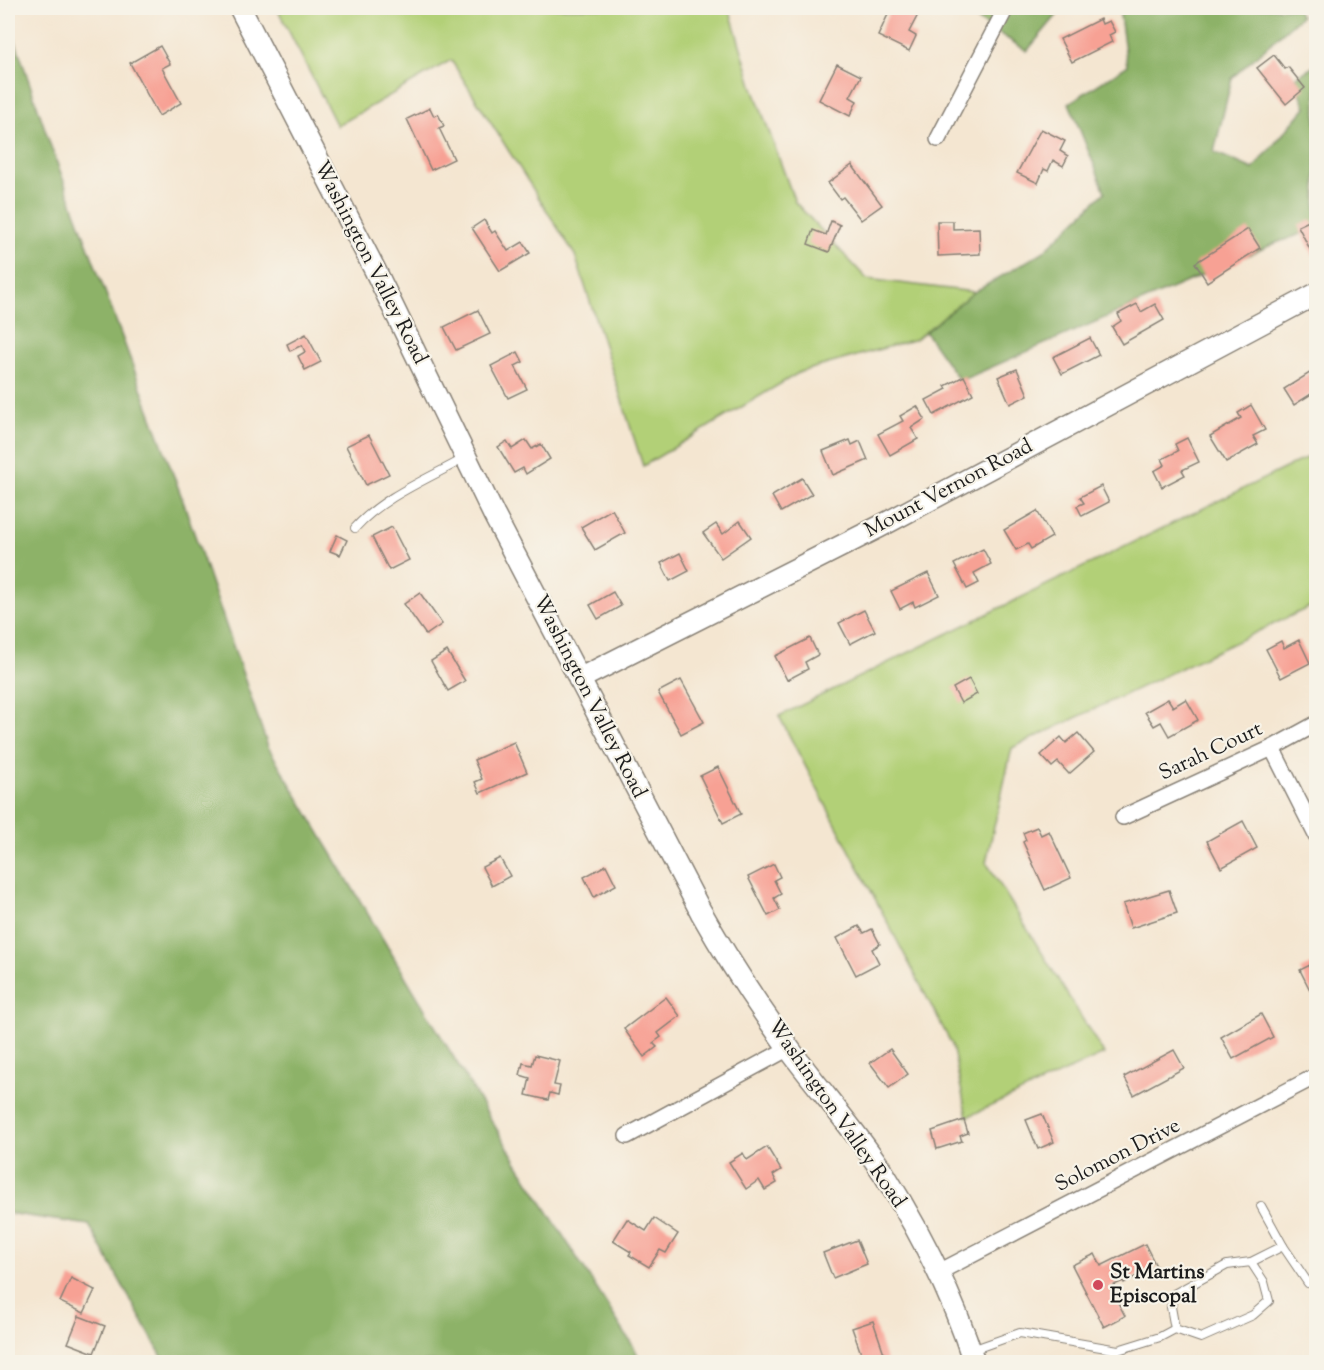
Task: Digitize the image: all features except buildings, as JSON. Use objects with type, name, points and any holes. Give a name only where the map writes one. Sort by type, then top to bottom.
[{"type":"street","name":"Washington Valley Road","points":[[240,8],[372,265],[579,679],[706,922],[789,1048],[882,1172],[939,1272],[962,1324],[972,1357]]},
{"type":"street","points":[[938,139],[1006,8]]},
{"type":"street","name":"Mount Vernon Road","points":[[579,679],[879,527],[1317,294]]},
{"type":"street","name":"Sarah Court","points":[[1123,817],[1272,748],[1317,724]]},
{"type":"street","points":[[1272,748],[1317,835]]},
{"type":"street","points":[[627,1136],[789,1048]]},
{"type":"street","name":"Solomon Drive","points":[[939,1272],[1317,1076]]},
{"type":"lane","points":[[355,528],[387,502],[466,457]]},
{"type":"lane","points":[[1262,1206],[1283,1246],[1308,1283]]},
{"type":"lane","points":[[1175,1329],[1171,1307],[1174,1294],[1227,1265],[1251,1262],[1283,1246]]},
{"type":"lane","points":[[1175,1329],[1201,1338],[1253,1315],[1269,1301],[1264,1282],[1251,1262]]},
{"type":"lane","points":[[972,1357],[1020,1333],[1118,1350],[1160,1338],[1175,1329]]},
{"type":"green space","points":[[277,8],[729,8],[752,85],[795,202],[867,279],[974,292],[916,339],[800,372],[643,466],[575,255],[451,60],[337,126]]},
{"type":"green space","points":[[959,8],[1063,8],[1027,51]]},
{"type":"green space","points":[[1119,8],[1296,8],[1301,16],[1232,78],[1214,152],[1253,169],[1306,107],[1294,78],[1316,65],[1316,231],[1315,229],[1276,243],[960,381],[925,332],[974,292],[1043,252],[1105,192],[1069,103],[1127,66]]},
{"type":"green space","points":[[8,19],[50,144],[181,495],[268,747],[517,1163],[641,1362],[165,1362],[89,1225],[8,1213]]},
{"type":"green space","points":[[1316,453],[1316,604],[1012,748],[986,862],[1104,1054],[967,1117],[952,1045],[779,716]]},
{"type":"place","name":"St Martins Episcopal","points":[[1098,1285]]}]
